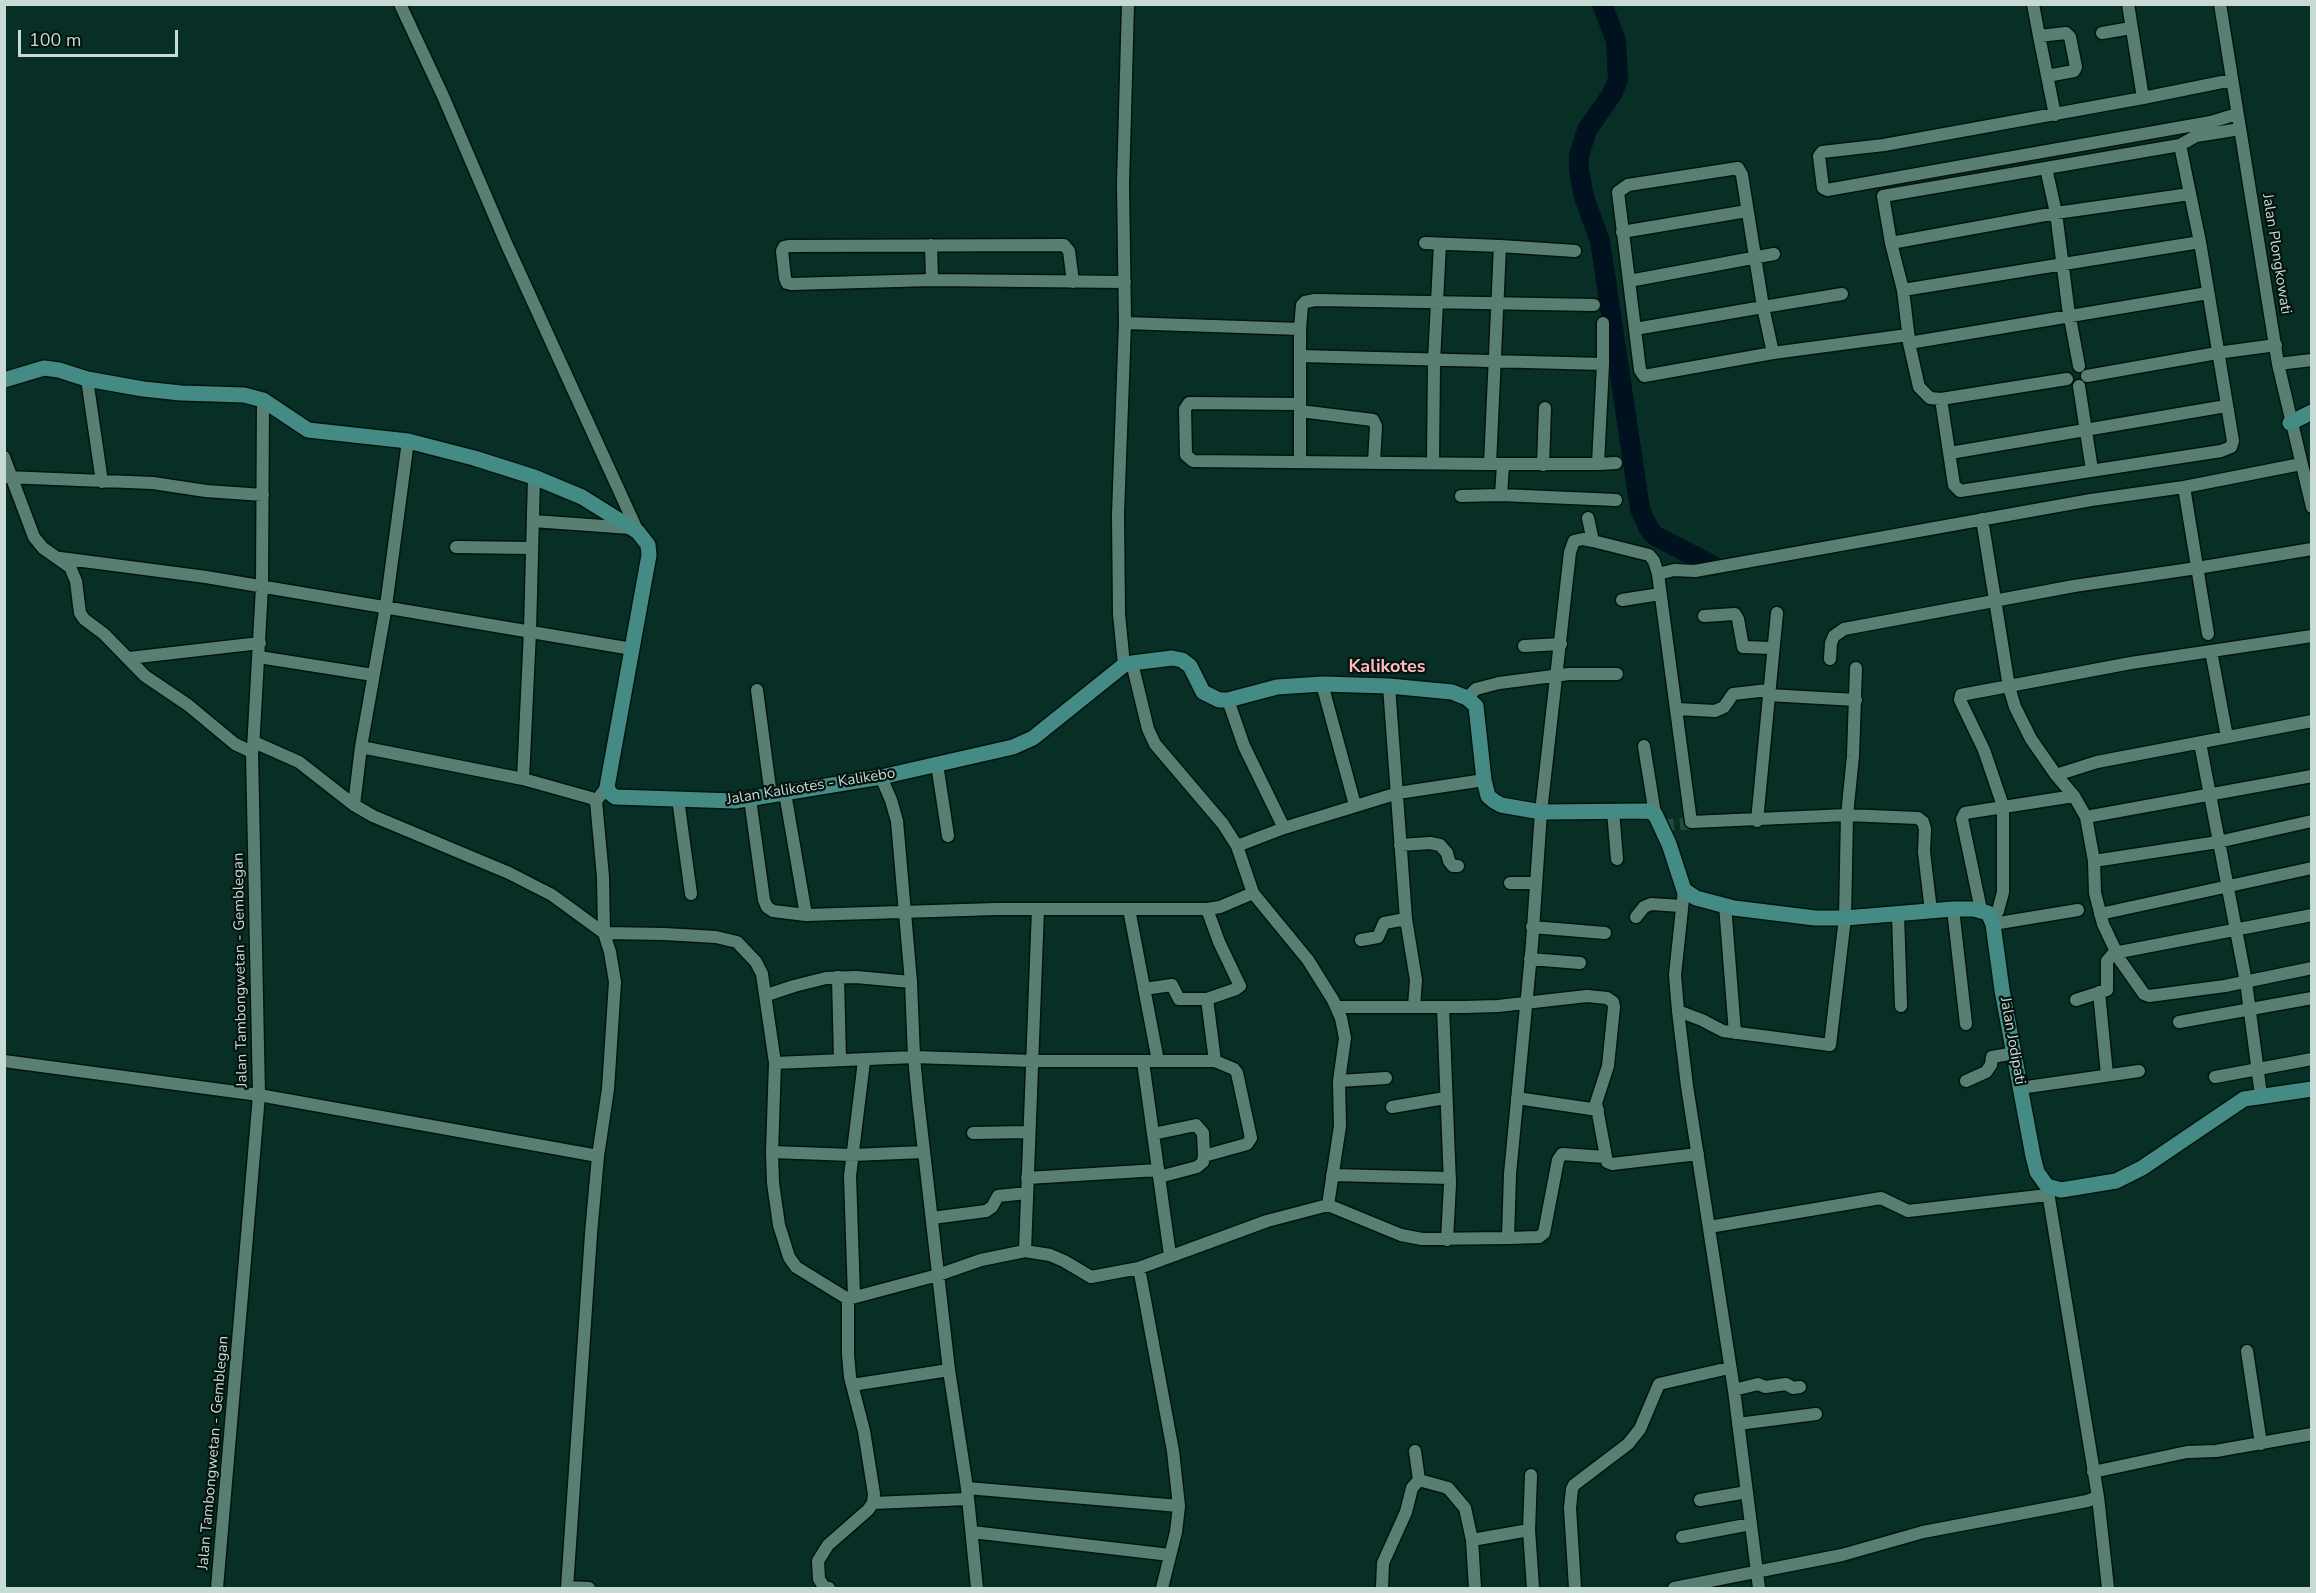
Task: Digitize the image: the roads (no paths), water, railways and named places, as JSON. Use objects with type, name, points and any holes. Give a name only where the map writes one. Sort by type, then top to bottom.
[{"type":"street","points":[[400,4],[453,117],[506,243],[635,530],[648,545],[649,555],[607,787],[596,801],[603,877],[604,933],[615,982],[608,1089],[598,1156],[567,1588],[589,1588]]},
{"type":"street","points":[[1128,4],[1123,184],[1125,323],[1118,514],[1119,614],[1128,664],[1148,729],[1155,744],[1223,824],[1237,846],[1253,893],[1295,942],[1336,1007],[1345,1038],[1339,1081],[1340,1126],[1328,1205]]},
{"type":"street","points":[[2033,4],[2055,115]]},
{"type":"street","points":[[2128,4],[2143,99]]},
{"type":"street","name":"Jalan Plongkowati","points":[[2220,4],[2278,364],[2290,423],[2312,507]]},
{"type":"street","points":[[2102,33],[2131,28]]},
{"type":"street","points":[[2039,36],[2066,33],[2070,38],[2076,67],[2074,70],[2047,76]]},
{"type":"street","points":[[2232,80],[2055,115],[1884,145],[1822,152],[1819,156],[1823,188],[1827,190],[2211,122],[2237,114]]},
{"type":"street","points":[[2240,129],[2196,136],[2180,145],[1883,195],[1891,243],[1903,290],[1905,338],[1919,387],[1926,396],[1941,399],[2067,379],[2071,384],[2079,374],[2276,345]]},
{"type":"street","points":[[1941,399],[1954,485],[1960,491],[2226,450],[2231,447],[2233,441],[2200,242],[2180,145]]},
{"type":"street","points":[[1773,353],[1740,169],[1736,167],[1625,186],[1618,192],[1641,372],[1645,377],[1773,353],[1905,338],[2208,293]]},
{"type":"street","points":[[2046,168],[2064,263],[2068,314],[2092,470]]},
{"type":"street","points":[[1891,243],[2056,213],[2190,194]]},
{"type":"street","points":[[1622,232],[1747,211]]},
{"type":"street","points":[[1903,290],[2200,242]]},
{"type":"street","points":[[1425,243],[1575,251]]},
{"type":"street","points":[[1432,463],[1440,244]]},
{"type":"street","points":[[931,245],[932,280]]},
{"type":"street","points":[[1073,282],[1069,250],[1064,245],[790,246],[784,247],[782,251],[784,278],[787,283],[791,284],[932,280],[1073,282],[1125,282]]},
{"type":"street","points":[[1500,246],[1497,303],[1496,465],[1502,495]]},
{"type":"street","points":[[1629,281],[1774,254]]},
{"type":"street","points":[[1635,329],[1842,294]]},
{"type":"street","points":[[1300,461],[1302,305],[1310,301],[1594,305]]},
{"type":"street","points":[[1125,323],[1300,329]]},
{"type":"street","points":[[1598,464],[1603,323]]},
{"type":"street","points":[[1300,357],[1603,364]]},
{"type":"street","points":[[2278,364],[2312,360]]},
{"type":"street","points":[[4,380],[44,368],[87,379],[143,389],[244,395],[263,400],[308,430],[408,441],[534,477],[582,497],[635,530]]},
{"type":"street","points":[[87,379],[102,482]]},
{"type":"street","name":"Jalan Tambongwetan - Gemblegan","points":[[217,1588],[259,1095],[253,747],[262,588],[263,400]]},
{"type":"street","points":[[1374,463],[1376,426],[1373,420],[1300,408],[1189,403],[1185,409],[1185,453],[1191,460],[1374,463],[1432,463],[1496,465],[1616,464]]},
{"type":"street","points":[[1950,453],[2226,406]]},
{"type":"street","points":[[1544,465],[1545,408]]},
{"type":"street","points":[[2290,423],[2312,412]]},
{"type":"street","points":[[354,806],[361,747],[386,606],[408,441]]},
{"type":"street","points":[[4,458],[8,476],[34,537],[44,548],[70,567],[73,573],[82,616],[129,658],[145,676],[188,705],[235,744],[253,747],[299,762],[354,806],[518,877],[552,895],[604,933],[685,935],[727,938],[737,942],[756,962],[762,974],[766,995],[775,1063],[773,1183],[779,1225],[789,1257],[796,1267],[851,1298],[938,1275],[981,1260],[1025,1251],[1057,1258],[1091,1277],[1139,1268],[1267,1221],[1328,1205],[1401,1235],[1422,1239],[1539,1237],[1544,1233],[1558,1160],[1562,1154],[1605,1158]]},
{"type":"street","points":[[1658,574],[1674,570],[1695,571],[2091,500],[2184,487],[2301,464]]},
{"type":"street","points":[[8,476],[153,483],[206,491],[263,495]]},
{"type":"street","points":[[523,779],[534,477]]},
{"type":"street","points":[[2184,487],[2208,634]]},
{"type":"street","points":[[1461,496],[1502,495],[1616,500]]},
{"type":"street","points":[[1588,518],[1593,541]]},
{"type":"street","points":[[1982,519],[2009,687],[2024,726],[2056,775],[2074,796],[2086,817],[2094,861],[2095,893],[2114,954],[2146,996],[2246,982],[2312,968]]},
{"type":"street","points":[[533,521],[635,530]]},
{"type":"street","points":[[1508,1238],[1540,812],[1571,545],[1579,539],[1593,541],[1649,555],[1654,561],[1658,574],[1677,709],[1690,822],[1847,815],[1922,820],[1925,829],[1924,852],[1931,911]]},
{"type":"street","points":[[456,547],[532,548]]},
{"type":"street","points":[[1830,659],[1833,639],[1844,629],[1995,600],[2312,549]]},
{"type":"street","points":[[60,558],[206,577],[633,649]]},
{"type":"street","points":[[1622,600],[1660,594]]},
{"type":"street","points":[[1757,820],[1777,613]]},
{"type":"street","points":[[1704,616],[1735,614],[1743,646],[1772,648]]},
{"type":"street","points":[[1989,917],[1998,911],[2003,892],[2003,806],[1984,750],[1960,698],[1963,693],[2009,687],[2022,682],[2085,671],[2312,636]]},
{"type":"street","points":[[129,658],[260,643]]},
{"type":"street","points":[[1524,646],[1561,644]]},
{"type":"street","points":[[2211,651],[2227,737]]},
{"type":"street","points":[[259,657],[373,675]]},
{"type":"street","points":[[1128,664],[1172,658],[1182,660],[1190,666],[1203,692],[1213,699],[1228,700],[1277,687],[1322,684],[1389,686],[1452,692],[1467,698],[1476,706],[1479,714],[1484,780],[1488,796],[1494,801],[1501,805],[1540,812],[1648,811],[1655,814]]},
{"type":"street","name":"Jalan Kalikotes - Kalikebo","points":[[607,787],[609,793],[615,797],[721,802],[880,777],[937,764],[1024,743],[1128,664]]},
{"type":"street","points":[[1678,1011],[1702,1020],[1717,1029],[1830,1045],[1845,918],[1847,815],[1856,700],[1856,668]]},
{"type":"street","points":[[1467,698],[1472,692],[1485,685],[1557,676],[1617,674]]},
{"type":"street","points":[[1322,684],[1355,806]]},
{"type":"street","points":[[1389,686],[1406,919],[1416,980],[1414,1007]]},
{"type":"street","points":[[757,690],[806,915]]},
{"type":"street","points":[[1677,709],[1715,711],[1724,707],[1733,694],[1768,692],[1856,700]]},
{"type":"street","points":[[1228,700],[1244,746],[1284,828]]},
{"type":"street","points":[[2056,775],[2097,762],[2312,721]]},
{"type":"street","points":[[2200,743],[2208,796],[2246,982],[2261,1095]]},
{"type":"street","points":[[1644,746],[1655,814],[1669,844],[1684,890],[1675,975],[1678,1011],[1734,1390],[1759,1588]]},
{"type":"street","points":[[361,747],[523,779],[596,801]]},
{"type":"street","points":[[937,764],[948,836]]},
{"type":"street","points":[[2086,817],[2312,776]]},
{"type":"street","points":[[880,777],[891,800],[897,821],[911,982],[914,1058],[949,1370],[972,1532],[977,1588]]},
{"type":"street","points":[[1237,846],[1284,828],[1398,792],[1484,780]]},
{"type":"street","points":[[1989,917],[1962,819],[1965,813],[2074,796]]},
{"type":"street","points":[[678,799],[691,894]]},
{"type":"street","points":[[750,799],[764,900],[767,907],[773,911],[806,915],[904,911],[1206,909],[1220,907],[1253,893]]},
{"type":"street","points":[[1613,811],[1617,859]]},
{"type":"street","points":[[2094,861],[2218,842],[2312,821]]},
{"type":"street","points":[[1400,844],[1440,845],[1453,866],[1458,866]]},
{"type":"street","points":[[2100,914],[2312,868]]},
{"type":"street","points":[[1510,883],[1536,883]]},
{"type":"street","points":[[1684,890],[1695,898],[1785,915],[1845,918],[1953,909],[1989,917],[2078,910]]},
{"type":"street","points":[[1636,917],[1644,907],[1651,904],[1681,906]]},
{"type":"street","points":[[1725,905],[1735,1033]]},
{"type":"street","points":[[1025,1251],[1038,909]]},
{"type":"street","points":[[1129,909],[1158,1061]]},
{"type":"street","points":[[1144,989],[1172,985],[1179,999],[1207,999],[1240,986],[1218,942],[1206,909]]},
{"type":"street","points":[[1953,909],[1966,1024]]},
{"type":"street","points":[[1898,914],[1901,1006]]},
{"type":"street","points":[[2076,1000],[2108,989],[2107,961],[2114,954],[2312,915]]},
{"type":"street","name":"Jalan Jodipati","points":[[1989,917],[2037,1172],[2048,1190]]},
{"type":"street","points":[[1361,940],[1378,937],[1384,923],[1406,919]]},
{"type":"street","points":[[1532,927],[1605,933]]},
{"type":"street","points":[[1530,959],[1580,963]]},
{"type":"street","points":[[766,995],[811,981],[838,977],[911,982]]},
{"type":"street","points":[[838,977],[840,1060]]},
{"type":"street","points":[[2099,992],[2108,1075]]},
{"type":"street","points":[[1336,1007],[1443,1007],[1525,1003],[1587,996],[1607,998],[1613,1002],[1608,1066],[1597,1098],[1607,1162],[1612,1164],[1698,1154]]},
{"type":"street","points":[[2179,1022],[2312,998]]},
{"type":"street","points":[[1207,999],[1215,1061]]},
{"type":"street","points":[[1443,1007],[1450,1178],[1447,1240]]},
{"type":"street","points":[[1966,1081],[1986,1072],[1995,1057],[2015,1053]]},
{"type":"street","points":[[775,1063],[914,1058],[1033,1061],[1215,1061],[1234,1069],[1239,1077],[1251,1138],[1247,1144],[1204,1156]]},
{"type":"street","points":[[2215,1077],[2312,1059]]},
{"type":"street","points":[[864,1060],[850,1188],[851,1298],[848,1354],[852,1385],[864,1431],[874,1494],[873,1503]]},
{"type":"street","points":[[4,1061],[259,1095],[598,1156]]},
{"type":"street","points":[[1143,1062],[1170,1255]]},
{"type":"street","points":[[2020,1088],[2139,1071]]},
{"type":"street","points":[[1339,1081],[1386,1078]]},
{"type":"street","points":[[1709,1227],[1881,1198],[1908,1211],[2116,1181],[2142,1168],[2244,1099],[2312,1089]]},
{"type":"street","points":[[1392,1107],[1445,1098]]},
{"type":"street","points":[[1517,1098],[1598,1110]]},
{"type":"street","points":[[1027,1178],[1158,1174],[1197,1167],[1203,1162],[1203,1132],[1196,1125],[1153,1134]]},
{"type":"street","points":[[973,1133],[1028,1132]]},
{"type":"street","points":[[772,1152],[852,1155],[924,1152]]},
{"type":"street","points":[[1332,1175],[1450,1178]]},
{"type":"street","points":[[2048,1190],[2098,1497],[2108,1588]]},
{"type":"street","points":[[932,1218],[986,1211],[992,1207],[998,1196],[1027,1193]]},
{"type":"street","points":[[1139,1268],[1173,1451],[1179,1506],[1176,1533],[1162,1588]]},
{"type":"street","points":[[2247,1351],[2261,1444]]},
{"type":"street","points":[[1575,1588],[1570,1508],[1574,1485],[1628,1444],[1640,1429],[1659,1384],[1729,1368]]},
{"type":"street","points":[[852,1385],[949,1370]]},
{"type":"street","points":[[1734,1390],[1760,1384],[1765,1387],[1786,1384],[1794,1388],[1800,1387]]},
{"type":"street","points":[[1738,1424],[1816,1414]]},
{"type":"street","points":[[2093,1472],[2187,1452],[2216,1451],[2312,1434]]},
{"type":"street","points":[[1382,1588],[1383,1563],[1404,1519],[1412,1488],[1419,1480],[1415,1451]]},
{"type":"street","points":[[1531,1475],[1529,1530],[1533,1588]]},
{"type":"street","points":[[1419,1480],[1448,1488],[1465,1508],[1472,1540],[1475,1588]]},
{"type":"street","points":[[1700,1500],[1747,1492]]},
{"type":"street","points":[[829,1588],[824,1587],[819,1580],[818,1562],[828,1545],[873,1503],[967,1494],[1179,1506]]},
{"type":"street","points":[[1674,1588],[1842,1555],[1923,1533],[2098,1497]]},
{"type":"street","points":[[1682,1537],[1751,1524]]},
{"type":"street","points":[[1472,1540],[1529,1530]]},
{"type":"street","points":[[972,1532],[1170,1555]]},
{"type":"waterway","points":[[1602,4],[1616,41],[1618,80],[1612,94],[1587,130],[1579,155],[1579,170],[1584,197],[1600,241],[1640,509],[1649,529],[1655,536],[1714,566]]},
{"type":"tunnel","points":[[1662,826],[1692,823]]},
{"type":"district","name":"Kalikotes","points":[[1387,668]]}]
